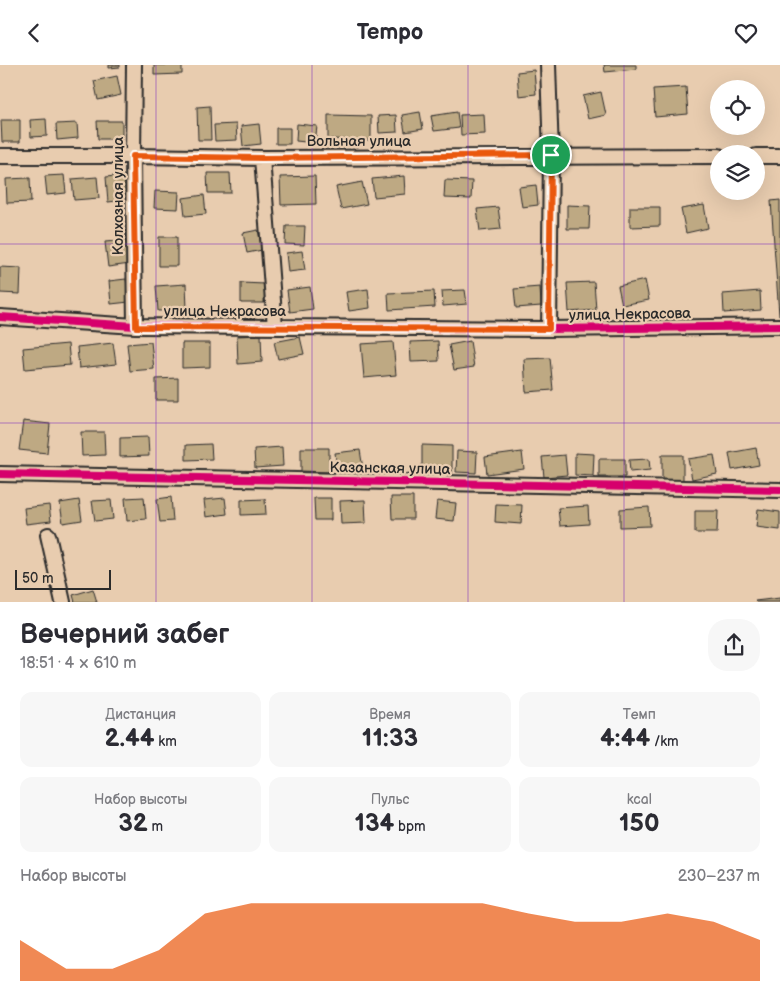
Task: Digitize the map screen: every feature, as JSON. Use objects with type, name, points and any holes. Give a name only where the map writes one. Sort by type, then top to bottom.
[{"type":"street","name":"Колхозная улица","points":[[134,65],[133,156],[136,327]]},
{"type":"street","points":[[548,65],[551,155],[549,329]]},
{"type":"street","name":"Вольная улица","points":[[0,157],[710,156]]},
{"type":"street","points":[[765,156],[780,156]]},
{"type":"street","points":[[262,158],[275,327]]},
{"type":"street","name":"улица Некрасова","points":[[0,317],[136,327],[549,329],[780,326]]},
{"type":"street","name":"Казанская улица","points":[[0,474],[780,490]]},
{"type":"street","points":[[48,535],[63,602]]},
{"type":"building","points":[[109,65],[120,65],[120,67],[109,68]]},
{"type":"building","points":[[154,65],[182,65],[182,74],[154,75]]},
{"type":"building","points":[[604,65],[636,65],[636,69],[605,72]]},
{"type":"building","points":[[534,70],[536,94],[519,96],[517,72]]},
{"type":"building","points":[[117,76],[121,95],[98,100],[94,81]]},
{"type":"building","points":[[686,87],[688,114],[655,117],[653,89]]},
{"type":"building","points":[[601,92],[606,115],[588,119],[583,96]]},
{"type":"building","points":[[210,106],[211,140],[198,140],[197,107]]},
{"type":"building","points":[[420,112],[423,129],[405,132],[402,115]]},
{"type":"building","points":[[457,112],[459,128],[434,131],[431,116]]},
{"type":"building","points":[[484,114],[485,134],[461,135],[460,115]]},
{"type":"building","points":[[328,115],[371,116],[371,140],[328,139]]},
{"type":"building","points":[[396,115],[397,132],[379,133],[378,116]]},
{"type":"building","points":[[46,119],[47,136],[31,137],[30,120]]},
{"type":"building","points":[[1,120],[20,120],[20,142],[2,142]]},
{"type":"building","points":[[97,121],[122,121],[122,139],[98,139]]},
{"type":"building","points":[[77,123],[78,138],[57,140],[56,124]]},
{"type":"building","points":[[236,124],[237,140],[215,141],[214,125]]},
{"type":"building","points":[[259,124],[261,144],[243,146],[241,126]]},
{"type":"building","points":[[297,124],[317,126],[315,143],[296,141]]},
{"type":"building","points":[[276,128],[290,128],[290,144],[276,144]]},
{"type":"building","points":[[207,173],[230,173],[231,193],[208,193]]},
{"type":"building","points":[[64,175],[66,193],[47,195],[45,176]]},
{"type":"building","points":[[124,175],[126,200],[108,202],[106,177]]},
{"type":"building","points":[[315,176],[316,204],[281,205],[280,177]]},
{"type":"building","points":[[404,176],[405,194],[374,197],[372,179]]},
{"type":"building","points":[[97,177],[99,198],[74,200],[72,179]]},
{"type":"building","points":[[30,178],[31,202],[7,203],[6,179]]},
{"type":"building","points":[[445,180],[472,181],[471,199],[444,198]]},
{"type":"building","points":[[362,182],[367,204],[341,209],[336,187]]},
{"type":"building","points":[[536,185],[538,205],[522,207],[519,187]]},
{"type":"building","points":[[155,191],[179,192],[178,209],[154,208]]},
{"type":"building","points":[[204,195],[206,214],[185,216],[183,198]]},
{"type":"building","points":[[780,200],[780,315],[779,315],[771,201]]},
{"type":"building","points":[[567,205],[590,206],[589,229],[567,229]]},
{"type":"building","points":[[704,205],[708,228],[686,233],[681,209]]},
{"type":"building","points":[[498,207],[501,229],[480,231],[477,209]]},
{"type":"building","points":[[630,207],[660,207],[660,226],[630,227]]},
{"type":"building","points":[[286,226],[305,226],[304,245],[285,244]]},
{"type":"building","points":[[258,230],[262,250],[247,253],[243,233]]},
{"type":"building","points":[[159,237],[177,237],[177,266],[159,266]]},
{"type":"building","points":[[127,240],[130,264],[108,267],[105,242]]},
{"type":"building","points":[[302,251],[305,270],[288,272],[286,253]]},
{"type":"building","points":[[0,267],[21,268],[20,294],[0,293]]},
{"type":"building","points":[[126,279],[129,302],[111,304],[109,281]]},
{"type":"building","points":[[645,280],[649,300],[622,305],[618,286]]},
{"type":"building","points":[[594,282],[596,310],[569,312],[567,283]]},
{"type":"building","points":[[241,283],[265,284],[264,303],[241,303]]},
{"type":"building","points":[[186,284],[187,309],[158,311],[156,286]]},
{"type":"building","points":[[310,287],[313,309],[290,312],[287,290]]},
{"type":"building","points":[[540,287],[541,306],[516,308],[514,289]]},
{"type":"building","points":[[368,289],[370,308],[349,311],[346,292]]},
{"type":"building","points":[[465,290],[467,304],[443,306],[442,291]]},
{"type":"building","points":[[434,291],[435,307],[389,310],[388,293]]},
{"type":"building","points":[[760,291],[761,310],[724,313],[723,294]]},
{"type":"building","points":[[261,335],[262,362],[238,364],[237,336]]},
{"type":"building","points":[[300,337],[304,354],[278,359],[274,342]]},
{"type":"building","points":[[438,341],[439,361],[411,362],[410,342]]},
{"type":"building","points":[[470,341],[474,367],[454,370],[449,345]]},
{"type":"building","points":[[151,342],[154,369],[130,371],[127,344]]},
{"type":"building","points":[[393,342],[396,375],[364,378],[361,344]]},
{"type":"building","points":[[113,343],[116,364],[79,368],[77,347]]},
{"type":"building","points":[[182,343],[210,343],[210,367],[182,368]]},
{"type":"building","points":[[68,344],[70,365],[25,369],[23,348]]},
{"type":"building","points":[[550,358],[553,390],[526,392],[524,359]]},
{"type":"building","points":[[178,378],[178,400],[156,400],[156,379]]},
{"type":"building","points":[[23,421],[50,424],[47,453],[19,450]]},
{"type":"building","points":[[81,432],[104,432],[105,455],[82,456]]},
{"type":"building","points":[[148,437],[149,456],[120,457],[120,438]]},
{"type":"building","points":[[211,444],[212,459],[186,460],[186,445]]},
{"type":"building","points":[[422,445],[452,446],[452,473],[422,473]]},
{"type":"building","points":[[282,447],[283,466],[255,468],[254,449]]},
{"type":"building","points":[[301,448],[329,448],[329,472],[301,471]]},
{"type":"building","points":[[756,448],[759,465],[732,470],[729,453]]},
{"type":"building","points":[[360,450],[363,469],[338,472],[335,453]]},
{"type":"building","points":[[457,451],[477,452],[476,473],[456,472]]},
{"type":"building","points":[[522,452],[524,469],[487,474],[485,457]]},
{"type":"building","points":[[575,453],[594,454],[593,476],[575,475]]},
{"type":"building","points":[[565,455],[567,475],[544,477],[542,457]]},
{"type":"building","points":[[662,455],[683,455],[683,481],[662,481]]},
{"type":"building","points":[[714,455],[717,474],[692,479],[688,459]]},
{"type":"building","points":[[599,459],[625,459],[625,477],[599,477]]},
{"type":"building","points":[[649,459],[650,470],[630,472],[629,460]]},
{"type":"building","points":[[144,497],[146,519],[127,521],[125,498]]},
{"type":"building","points":[[171,497],[173,521],[160,522],[157,499]]},
{"type":"building","points":[[391,497],[413,497],[413,519],[392,519]]},
{"type":"building","points":[[225,498],[227,514],[206,517],[204,500]]},
{"type":"building","points":[[314,498],[331,498],[331,520],[315,520]]},
{"type":"building","points":[[265,499],[266,514],[241,515],[241,500]]},
{"type":"building","points":[[79,500],[82,520],[63,523],[60,503]]},
{"type":"building","points":[[111,500],[113,519],[95,521],[92,501]]},
{"type":"building","points":[[365,500],[366,523],[341,524],[340,501]]},
{"type":"building","points":[[437,501],[456,503],[454,521],[435,519]]},
{"type":"building","points":[[496,504],[522,505],[521,524],[495,522]]},
{"type":"building","points":[[49,505],[51,521],[26,524],[24,508]]},
{"type":"building","points":[[588,506],[589,524],[560,526],[558,508]]},
{"type":"building","points":[[649,507],[650,526],[620,527],[620,509]]},
{"type":"building","points":[[758,509],[780,512],[780,530],[756,527]]},
{"type":"building","points":[[695,511],[718,511],[717,533],[695,533]]},
{"type":"building","points":[[93,589],[97,602],[75,602],[73,595]]},
{"type":"building","points":[[780,598],[780,602],[755,601]]},
{"type":"cycle path","points":[[0,317],[135,326],[549,329],[780,326]]},
{"type":"cycle path","points":[[0,474],[780,490]]},
{"type":"route","points":[[551,155],[549,329],[136,327],[133,156],[262,158],[551,155]]}]
